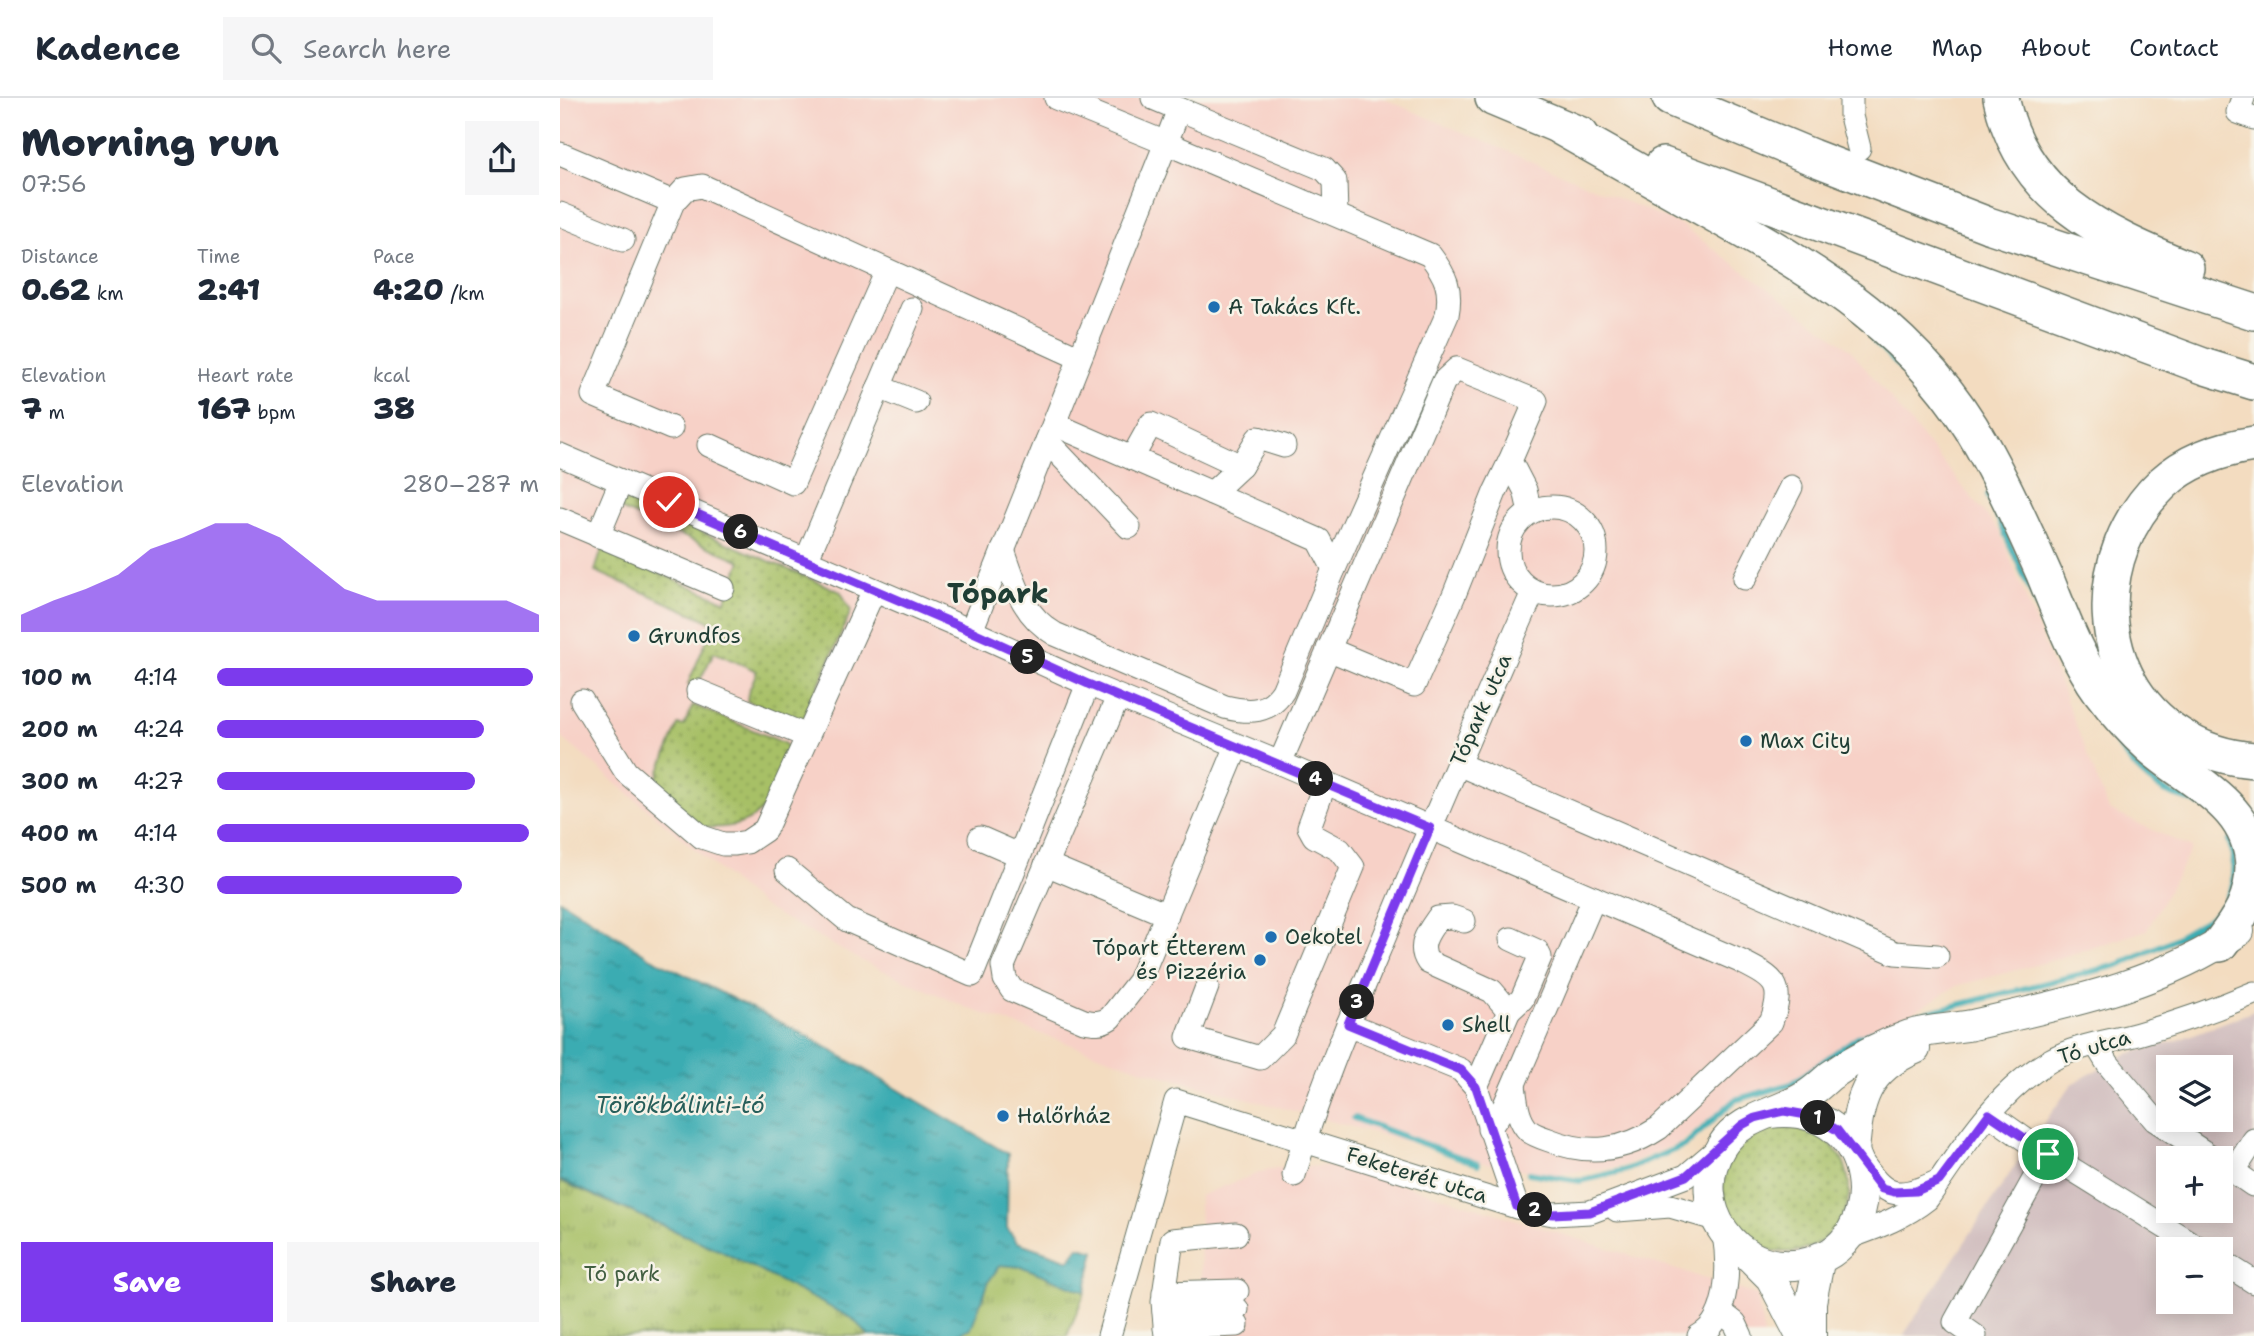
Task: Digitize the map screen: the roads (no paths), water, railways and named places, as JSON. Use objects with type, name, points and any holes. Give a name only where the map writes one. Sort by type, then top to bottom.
[{"type":"highway","points":[[1493,98],[1560,127],[2193,362],[2254,382]]},
{"type":"highway","points":[[1670,98],[1812,158],[1988,225],[2254,312]]},
{"type":"highway","points":[[2001,98],[2008,127],[2019,151],[2042,181],[2079,214],[2112,235],[2254,297]]},
{"type":"highway","points":[[1560,127],[1797,261],[1865,310],[1908,348],[1956,405],[1981,444],[2030,543],[2072,640],[2099,689],[2123,721],[2234,813],[2243,825],[2252,856],[2253,884],[2247,905],[2220,944]]},
{"type":"highway","points":[[2254,444],[2220,451],[2186,467],[2164,482],[2150,496],[2126,531],[2117,554],[2111,577],[2109,616],[2110,634],[2117,656],[2138,697],[2153,715],[2167,728],[2202,748],[2254,760]]},
{"type":"highway","points":[[2201,785],[2254,810]]},
{"type":"main road","points":[[1801,1336],[1771,1278],[1735,1246],[1720,1226],[1709,1189],[1712,1167],[1721,1146],[1742,1125],[1805,1096],[1850,1062],[1912,1034],[1969,1026],[2123,987],[2220,944],[2254,920]]},
{"type":"main road","points":[[1854,1152],[1860,1104],[1876,1075],[1893,1059],[1969,1026]]},
{"type":"main road","points":[[1748,1255],[1766,1263],[1784,1265],[1803,1263],[1820,1257],[1844,1239],[1860,1212],[1863,1197],[1863,1181],[1854,1152],[1837,1130],[1812,1116],[1784,1111],[1770,1113]]},
{"type":"main road","points":[[1811,1336],[1811,1302],[1820,1257]]},
{"type":"street","points":[[1003,550],[1027,611],[1040,626],[1213,702],[1241,711],[1265,708],[1277,701],[1283,691],[1447,315],[1450,299],[1448,285],[1441,269],[1430,255],[1057,98]]},
{"type":"street","points":[[1153,98],[1324,169],[1335,181],[1336,215]]},
{"type":"street","points":[[1851,98],[1851,116],[1859,148]]},
{"type":"street","points":[[2243,98],[2238,112],[2254,118]]},
{"type":"street","points":[[971,631],[1179,109]]},
{"type":"street","points":[[560,154],[673,202]]},
{"type":"street","points":[[671,428],[593,395],[673,202],[685,189],[702,186],[1079,358]]},
{"type":"street","points":[[560,214],[623,240]]},
{"type":"street","points":[[709,445],[793,482],[887,271]]},
{"type":"street","points":[[806,561],[912,309]]},
{"type":"street","points":[[1280,764],[1328,649],[1444,382],[1457,369],[1536,401],[1414,685],[1328,649]]},
{"type":"street","points":[[879,387],[916,402]]},
{"type":"street","points":[[1132,458],[1151,424],[1241,466]]},
{"type":"street","points":[[1050,432],[1132,458],[1319,540],[1334,569]]},
{"type":"street","points":[[1050,432],[1129,527]]},
{"type":"street","points":[[1212,493],[1241,466],[1258,438],[1284,446]]},
{"type":"street","points":[[560,455],[1760,971],[1772,980],[1779,993],[1777,1007],[1770,1022],[1659,1128],[1640,1140],[1602,1149],[1580,1149],[1561,1145],[1529,1131],[1521,1119],[1514,1085]]},
{"type":"street","points":[[1510,461],[1525,491],[1530,512]]},
{"type":"street","points":[[598,536],[621,481]]},
{"type":"street","points":[[1745,578],[1791,487]]},
{"type":"street","points":[[1549,506],[1569,509],[1586,520],[1597,542],[1595,567],[1580,587],[1557,596],[1533,592],[1517,580],[1508,563],[1508,543],[1516,525],[1530,512],[1549,506]]},
{"type":"street","points":[[560,519],[723,588]]},
{"type":"street","points":[[1319,540],[1353,529]]},
{"type":"street","points":[[582,701],[626,772],[684,824],[702,837],[723,844],[747,842],[765,830],[874,590]]},
{"type":"street","name":"Tópark utca","points":[[1294,1175],[1348,1024],[1533,592]]},
{"type":"street","points":[[787,870],[847,920],[972,975],[1088,684]]},
{"type":"street","points":[[698,691],[807,736]]},
{"type":"street","points":[[1118,697],[1004,961],[1005,979],[1012,990],[1084,1021],[1095,1023],[1110,1018],[1139,981],[1237,746]]},
{"type":"street","points":[[1458,764],[1895,953],[1937,956]]},
{"type":"street","points":[[1207,987],[1188,1037],[1261,1058],[1283,1035],[1353,867],[1340,850],[1314,836],[1309,827],[1325,783]]},
{"type":"street","points":[[980,838],[1019,855]]},
{"type":"street","points":[[1046,864],[1167,915]]},
{"type":"street","points":[[1489,1129],[1501,1114],[1594,898]]},
{"type":"street","points":[[1464,921],[1452,917],[1438,918],[1428,933],[1423,954],[1428,962],[1492,991],[1509,1011]]},
{"type":"street","points":[[1476,1087],[1509,1011],[1522,999],[1540,957],[1537,951],[1511,939]]},
{"type":"street","name":"Tó utca","points":[[1844,1239],[1893,1221],[1927,1199],[1989,1114],[2023,1080],[2049,1061],[2065,1052],[2182,1020],[2254,993]]},
{"type":"street","points":[[1348,1024],[1461,1070],[1476,1087],[1517,1207]]},
{"type":"street","points":[[2096,1044],[2106,1061],[2155,1119],[2195,1146]]},
{"type":"street","name":"Feketerét utca","points":[[1110,1336],[1177,1101],[1517,1207],[1553,1214],[1590,1212],[1686,1176],[1721,1146]]},
{"type":"street","points":[[1989,1114],[2182,1237]]},
{"type":"street","points":[[2233,1162],[2254,1140]]},
{"type":"street","points":[[1854,1152],[1876,1184],[1888,1191],[1916,1191],[1939,1181]]},
{"type":"street","points":[[1975,1336],[1955,1322],[2048,1154]]},
{"type":"street","points":[[2233,1172],[2253,1185]]},
{"type":"street","points":[[1590,1212],[1670,1206],[1720,1226],[1728,1258],[1721,1312],[1710,1330],[1699,1336]]},
{"type":"street","points":[[1236,1234],[1172,1240],[1165,1317],[1237,1309]]},
{"type":"street","points":[[2233,1269],[2254,1282]]},
{"type":"street","points":[[1721,1312],[1735,1323],[1741,1336]]},
{"type":"water","name":"Törökbálinti-tó","points":[[560,900],[651,958],[800,1032],[1008,1154],[1007,1228],[1017,1242],[1069,1260],[1079,1247],[1095,1251],[1085,1292],[1023,1267],[1000,1265],[989,1281],[971,1328],[953,1336],[869,1336],[852,1318],[721,1251],[560,1180]]},
{"type":"waterway","points":[[1874,341],[1911,378]]},
{"type":"waterway","points":[[1930,399],[1952,430]]},
{"type":"waterway","points":[[1988,495],[2048,629]]},
{"type":"waterway","points":[[2092,708],[2124,754],[2143,775],[2165,791],[2201,805]]},
{"type":"waterway","points":[[1529,1173],[1580,1181],[1626,1170],[1685,1145],[1735,1100],[1792,1084],[1858,1037],[1918,1015],[2118,965],[2171,941],[2212,917],[2225,903],[2233,885],[2234,855],[2229,840]]},
{"type":"waterway","points":[[1354,1118],[1478,1164]]},
{"type":"place","name":"A Takács Kft.","points":[[1214,307]]},
{"type":"place","name":"Grundfos","points":[[634,636]]},
{"type":"place","name":"Max City","points":[[1746,741]]},
{"type":"place","name":"Oekotel","points":[[1271,937]]},
{"type":"place","name":"Tópart Étterem és Pizzéria","points":[[1260,960]]},
{"type":"place","name":"Shell","points":[[1448,1025]]},
{"type":"place","name":"Halőrház","points":[[1003,1116]]},
{"type":"district","name":"Tópark","points":[[998,593]]},
{"type":"park label","name":"Tó park","points":[[622,1274]]}]
